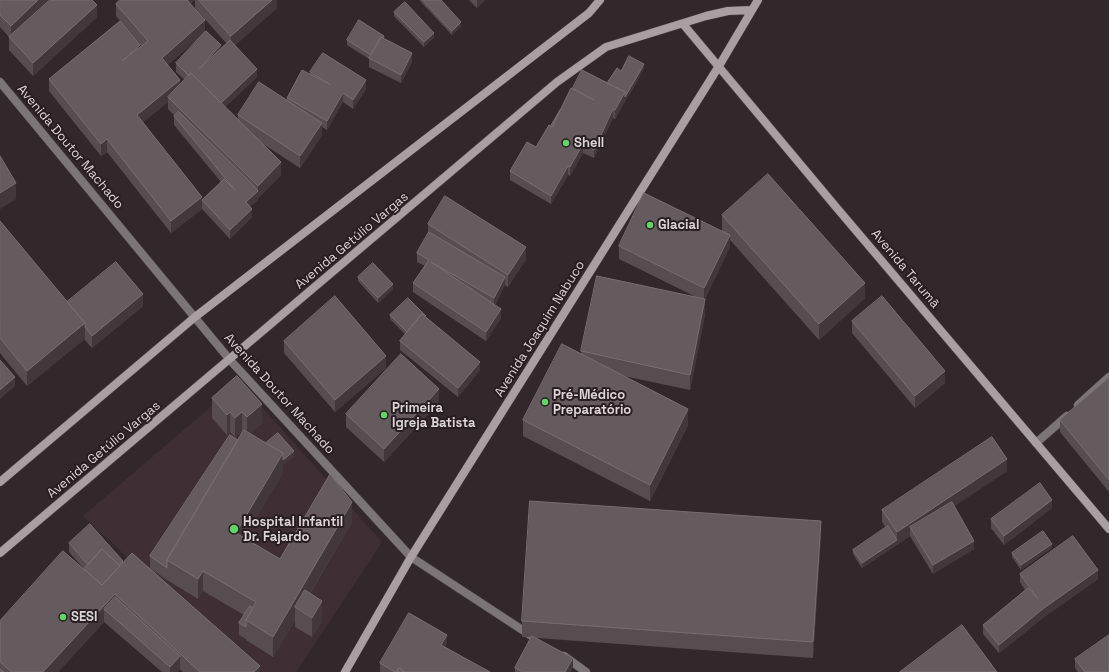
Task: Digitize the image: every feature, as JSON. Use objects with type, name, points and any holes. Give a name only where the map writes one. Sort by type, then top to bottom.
[{"type":"main road","points":[[0,482],[195,317],[589,13],[600,0]]},
{"type":"main road","name":"Avenida Joaquim Nabuco","points":[[345,672],[411,557],[719,66],[758,0]]},
{"type":"main road","name":"Avenida Getúlio Vargas","points":[[0,553],[557,82],[606,47],[728,11],[751,10]]},
{"type":"main road","name":"Avenida Tarumã","points":[[683,24],[1109,529]]},
{"type":"street","name":"Avenida Doutor Machado","points":[[0,82],[230,360],[411,557],[534,637]]},
{"type":"street","points":[[1036,443],[1109,377]]},
{"type":"street","points":[[560,654],[586,672]]},
{"type":"shaded area","name":"Hospital Infantil Dr. Fajardo","points":[[240,382],[382,542],[296,672],[249,672],[83,516]]},
{"type":"building","points":[[0,0],[38,0],[11,26],[0,15]]},
{"type":"building","points":[[50,0],[92,0],[97,5],[33,63],[9,37]]},
{"type":"building","points":[[120,0],[187,0],[205,20],[162,58],[180,80],[137,115],[202,197],[171,221],[107,139],[101,144],[49,79],[120,21],[140,45],[122,61],[148,41],[116,4]]},
{"type":"building","points":[[199,0],[272,0],[231,36]]},
{"type":"building","points":[[423,0],[441,0],[461,22],[452,31]]},
{"type":"building","points":[[405,2],[434,33],[424,42],[394,12]]},
{"type":"building","points":[[359,20],[384,36],[383,38],[381,37],[371,55],[347,40]]},
{"type":"building","points":[[206,31],[221,45],[199,69],[230,40],[257,69],[221,103],[191,73],[189,76],[176,63]]},
{"type":"building","points":[[381,37],[412,53],[401,75],[369,58]]},
{"type":"building","points":[[323,53],[366,80],[353,100],[343,93],[327,121],[287,98],[302,70],[331,85],[310,72]]},
{"type":"building","points":[[629,56],[644,64],[625,97],[625,92],[607,83],[617,68],[621,71]]},
{"type":"building","points":[[582,70],[625,92],[615,110],[613,109],[594,150],[583,144],[570,167],[568,166],[551,196],[510,171],[527,142],[536,147],[549,125],[552,127],[571,88],[594,100],[573,88]]},
{"type":"building","points":[[191,73],[281,162],[258,186],[168,97]]},
{"type":"building","points":[[259,82],[322,123],[300,156],[238,115]]},
{"type":"building","points":[[560,110],[552,127],[551,126]]},
{"type":"building","points":[[179,112],[258,191],[246,202],[252,209],[230,230],[202,200],[224,179],[235,190],[174,116]]},
{"type":"building","points":[[0,156],[16,183],[0,193]]},
{"type":"building","points":[[768,174],[865,283],[819,324],[722,215]]},
{"type":"building","points":[[644,193],[730,235],[704,288],[619,246]]},
{"type":"building","points":[[445,196],[526,247],[508,275],[428,224]]},
{"type":"building","points":[[0,221],[85,323],[27,371],[0,338]]},
{"type":"building","points":[[429,232],[505,277],[494,298],[431,262],[501,309],[486,332],[413,283],[429,260],[417,253]]},
{"type":"building","points":[[116,262],[143,294],[92,336],[85,327],[85,323],[67,302]]},
{"type":"building","points":[[373,263],[393,284],[378,298],[358,277]]},
{"type":"building","points":[[597,276],[705,299],[690,375],[581,351]]},
{"type":"building","points":[[335,296],[386,356],[335,400],[284,341]]},
{"type":"building","points":[[882,296],[945,371],[915,396],[852,321]]},
{"type":"building","points":[[408,298],[426,316],[425,317],[422,314],[407,332],[390,315]]},
{"type":"building","points":[[422,314],[480,362],[458,388],[400,341]]},
{"type":"building","points":[[562,344],[688,409],[650,485],[523,420]]},
{"type":"building","points":[[401,354],[439,389],[384,449],[346,414]]},
{"type":"building","points":[[0,360],[15,377],[0,390]]},
{"type":"building","points":[[237,376],[262,404],[247,417],[242,412],[235,418],[230,412],[227,415],[212,398]]},
{"type":"building","points":[[1109,378],[1109,480],[1060,420]]},
{"type":"building","points":[[244,430],[283,453],[236,533],[280,559],[330,474],[352,502],[273,637],[246,620],[256,602],[203,571],[198,579],[167,560]]},
{"type":"building","points":[[278,433],[294,451],[283,460],[283,453],[266,443]]},
{"type":"building","points":[[230,435],[238,440],[167,560],[167,568],[150,556]]},
{"type":"building","points":[[992,437],[1007,459],[897,532],[882,510]]},
{"type":"building","points":[[1040,483],[1052,500],[1004,536],[991,519]]},
{"type":"building","points":[[530,501],[821,521],[813,642],[522,621]]},
{"type":"building","points":[[952,502],[974,541],[933,565],[910,527]]},
{"type":"building","points":[[90,524],[123,561],[119,565],[102,549],[88,565],[69,543]]},
{"type":"building","points":[[888,526],[897,540],[862,563],[853,550]]},
{"type":"building","points":[[1043,531],[1052,544],[1021,565],[1012,553]]},
{"type":"building","points":[[1073,536],[1098,570],[1044,608],[999,645],[983,625],[1028,588],[1038,599],[1020,574]]},
{"type":"building","points":[[102,549],[120,566],[102,585],[84,569]]},
{"type":"building","name":"SESI","points":[[63,551],[102,585],[132,553],[260,666],[254,672],[200,672],[115,594],[43,672],[12,672],[0,662],[0,621]]},
{"type":"building","points":[[305,590],[322,601],[312,618],[295,607]]},
{"type":"building","points":[[115,597],[180,656],[170,667],[104,609]]},
{"type":"building","points":[[250,606],[253,608],[246,620],[246,627],[239,623]]},
{"type":"building","points":[[409,613],[447,635],[441,645],[490,672],[405,672],[399,668],[397,672],[395,672],[380,663]]},
{"type":"building","points":[[962,625],[997,672],[900,672]]},
{"type":"building","points":[[1109,635],[1109,672],[1085,672],[1075,659]]},
{"type":"building","points":[[532,636],[573,658],[565,672],[523,672],[515,668]]},
{"type":"building","points":[[399,668],[405,672],[397,672]]},
{"type":"place","name":"Shell","points":[[566,143]]},
{"type":"place","name":"Glacial","points":[[650,225]]},
{"type":"place","name":"Pré-Médico Preparatório","points":[[545,402]]},
{"type":"place","name":"Primeira Igreja Batista","points":[[384,415]]},
{"type":"place","name":"Hospital Infantil Dr. Fajardo","points":[[234,529]]},
{"type":"place","name":"SESI","points":[[63,617]]}]
